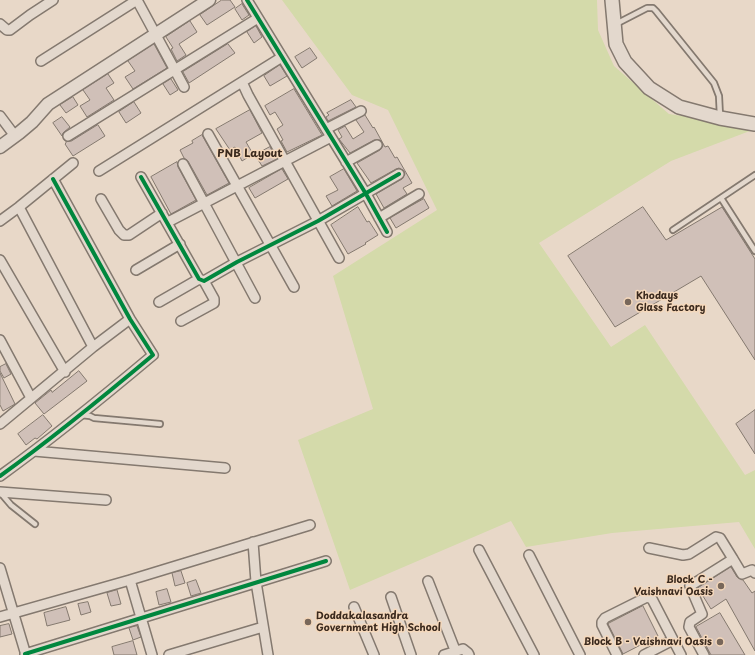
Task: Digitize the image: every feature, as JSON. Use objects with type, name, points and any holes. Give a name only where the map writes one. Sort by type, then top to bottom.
[{"type":"main road","points":[[612,0],[616,44],[625,62],[649,88],[679,107],[720,118],[755,124]]},
{"type":"street","points":[[0,24],[7,30],[10,30],[42,3],[53,0]]},
{"type":"street","points":[[41,61],[137,0],[184,87]]},
{"type":"street","points":[[0,147],[32,122],[48,104],[209,0]]},
{"type":"street","points":[[247,0],[366,194],[387,232]]},
{"type":"street","points":[[68,136],[258,18]]},
{"type":"street","points":[[99,171],[282,57]]},
{"type":"street","points":[[242,82],[339,258]]},
{"type":"street","points":[[326,129],[361,111]]},
{"type":"street","points":[[0,116],[15,136]]},
{"type":"street","points":[[208,134],[294,287]]},
{"type":"street","points":[[168,222],[331,137]]},
{"type":"street","points":[[346,162],[377,145]]},
{"type":"street","points":[[0,221],[19,208],[73,163]]},
{"type":"street","points":[[183,164],[256,298]]},
{"type":"street","points":[[159,302],[318,221],[398,174]]},
{"type":"street","points":[[141,176],[201,280],[214,299],[214,303],[181,321]]},
{"type":"street","points":[[0,476],[81,415],[153,355],[130,318],[53,179]]},
{"type":"street","points":[[379,218],[419,194]]},
{"type":"street","points":[[101,199],[124,235],[129,235],[162,213]]},
{"type":"street","points":[[19,208],[93,348]]},
{"type":"street","points":[[136,270],[180,244]]},
{"type":"street","points":[[0,260],[65,372]]},
{"type":"street","points":[[0,424],[130,318]]},
{"type":"street","points":[[0,340],[31,398]]},
{"type":"street","points":[[34,451],[225,468]]},
{"type":"street","points":[[0,492],[106,500]]},
{"type":"street","points":[[0,617],[130,580],[310,525]]},
{"type":"street","points":[[649,548],[683,555],[689,554],[716,537],[720,538],[742,574],[752,570],[755,573]]},
{"type":"street","points":[[253,542],[256,582],[268,655]]},
{"type":"street","points":[[479,550],[534,655]]},
{"type":"street","points":[[529,555],[580,655]]},
{"type":"street","points":[[704,655],[689,627],[690,622],[702,614],[690,586],[733,559]]},
{"type":"street","points":[[0,568],[25,654],[326,561]]},
{"type":"street","points":[[130,580],[152,655]]},
{"type":"street","points":[[428,581],[455,650]]},
{"type":"street","points":[[391,597],[411,655]]},
{"type":"street","points":[[617,655],[602,625],[603,620],[646,597],[652,599],[681,655]]},
{"type":"street","points":[[354,607],[374,655]]},
{"type":"street","points":[[169,655],[263,627]]},
{"type":"street","points":[[644,655],[673,640]]},
{"type":"street","points":[[444,655],[455,650],[463,649],[469,655]]},
{"type":"lane","points":[[614,26],[647,8],[653,8],[714,83],[719,96],[720,118]]},
{"type":"lane","points":[[673,230],[755,175]]},
{"type":"lane","points":[[721,198],[755,251]]},
{"type":"lane","points":[[81,415],[94,418],[160,424]]},
{"type":"lane","points":[[0,492],[11,505],[34,524]]},
{"type":"green space","points":[[282,0],[597,0],[598,30],[614,66],[669,114],[755,127],[755,129],[671,161],[539,243],[611,347],[645,325],[745,475],[755,470],[755,549],[739,522],[612,533],[526,547],[511,521],[350,590],[298,440],[373,409],[333,276],[437,210],[388,110],[352,95]]},
{"type":"building","points":[[222,0],[230,0],[235,7],[207,25],[200,15]]},
{"type":"building","points":[[242,4],[249,15],[242,20],[235,9]]},
{"type":"building","points":[[190,21],[197,32],[179,44],[186,55],[177,61],[171,49],[173,48],[166,37]]},
{"type":"building","points":[[256,26],[262,37],[254,43],[247,32]]},
{"type":"building","points":[[154,44],[167,68],[133,89],[125,77],[135,71],[128,61]]},
{"type":"building","points":[[228,44],[235,53],[189,83],[183,72]]},
{"type":"building","points":[[310,48],[317,58],[302,68],[295,57]]},
{"type":"building","points":[[280,65],[287,76],[270,86],[264,76]]},
{"type":"building","points":[[108,74],[114,83],[106,88],[114,100],[87,117],[80,106],[90,100],[83,90]]},
{"type":"building","points":[[171,79],[178,90],[170,95],[163,84]]},
{"type":"building","points":[[294,89],[322,135],[287,152],[277,129],[283,125],[275,112],[270,115],[265,106]]},
{"type":"building","points":[[73,97],[78,105],[66,113],[60,105]]},
{"type":"building","points":[[351,100],[356,107],[328,121],[326,117],[329,115],[327,113]]},
{"type":"building","points":[[134,102],[141,113],[126,123],[119,112]]},
{"type":"building","points":[[250,110],[262,133],[246,142],[253,154],[242,161],[235,147],[230,150],[216,129]]},
{"type":"building","points":[[365,115],[373,128],[374,127],[385,147],[388,146],[395,158],[397,157],[412,183],[403,188],[407,194],[384,208],[376,194],[402,179],[405,174],[404,171],[399,168],[396,169],[371,183],[357,163],[380,150],[383,146],[382,142],[380,140],[374,140],[350,153],[339,139],[342,137],[338,130],[345,126],[353,139],[364,132],[356,120]]},
{"type":"building","points":[[62,117],[70,127],[63,133],[62,136],[53,123]]},
{"type":"building","points":[[98,125],[105,136],[73,156],[65,144],[66,141],[71,141]]},
{"type":"building","points":[[202,135],[229,183],[207,195],[188,161],[184,158],[180,150],[193,143],[192,141]]},
{"type":"building","points":[[270,147],[277,159],[262,166],[255,155]]},
{"type":"building","points":[[177,162],[178,167],[196,200],[171,214],[151,177]]},
{"type":"building","points":[[282,169],[288,179],[255,198],[249,188]]},
{"type":"building","points":[[344,169],[357,191],[332,206],[326,196],[338,190],[330,177]]},
{"type":"building","points":[[424,199],[429,208],[396,228],[390,218]]},
{"type":"building","points":[[358,207],[367,222],[369,221],[378,235],[348,254],[331,225]]},
{"type":"building","name":"Khodays Glass Factory","points":[[643,207],[666,240],[722,207],[755,259],[755,360],[701,276],[615,327],[568,256]]},
{"type":"building","points":[[6,364],[11,374],[4,378],[0,371],[0,367]]},
{"type":"building","points":[[79,371],[87,381],[44,414],[35,403]]},
{"type":"building","points":[[0,373],[15,404],[3,411],[0,405]]},
{"type":"building","points":[[755,410],[755,454],[736,424]]},
{"type":"building","points":[[43,415],[52,426],[37,439],[35,438],[26,445],[18,434]]},
{"type":"building","points":[[731,567],[737,577],[743,580],[752,593],[755,591],[755,651],[726,599],[711,609],[698,588]]},
{"type":"building","points":[[181,571],[185,583],[175,586],[172,573]]},
{"type":"building","points":[[196,580],[201,593],[191,596],[187,583]]},
{"type":"building","points":[[167,589],[171,602],[159,605],[156,592]]},
{"type":"building","points":[[117,590],[121,604],[111,606],[107,593]]},
{"type":"building","points":[[88,602],[91,612],[81,615],[78,604]]},
{"type":"building","points":[[643,606],[658,636],[623,654],[608,624]]},
{"type":"building","points":[[66,607],[70,620],[47,626],[44,613]]},
{"type":"building","name":"Block B - Vaishnavi Oasis","points":[[720,613],[745,655],[711,655],[696,627]]},
{"type":"building","points":[[9,624],[12,634],[0,637],[0,626]]},
{"type":"building","points":[[137,626],[141,637],[133,640],[129,628]]},
{"type":"building","points":[[133,641],[137,655],[114,655],[112,647]]},
{"type":"cycle path","points":[[247,0],[366,194],[387,232]]},
{"type":"cycle path","points":[[141,177],[199,279],[204,281],[237,262],[318,221],[399,174]]},
{"type":"cycle path","points":[[0,476],[78,417],[153,355],[130,319],[53,179]]},
{"type":"cycle path","points":[[25,654],[326,561]]},
{"type":"place","name":"Khodays Glass Factory","points":[[628,302]]},
{"type":"place","name":"Block C - Vaishnavi Oasis","points":[[721,586]]},
{"type":"place","name":"Doddakalasandra Government High School","points":[[308,622]]},
{"type":"place","name":"Block B - Vaishnavi Oasis","points":[[720,642]]},
{"type":"district","name":"PNB Layout","points":[[250,154]]}]
